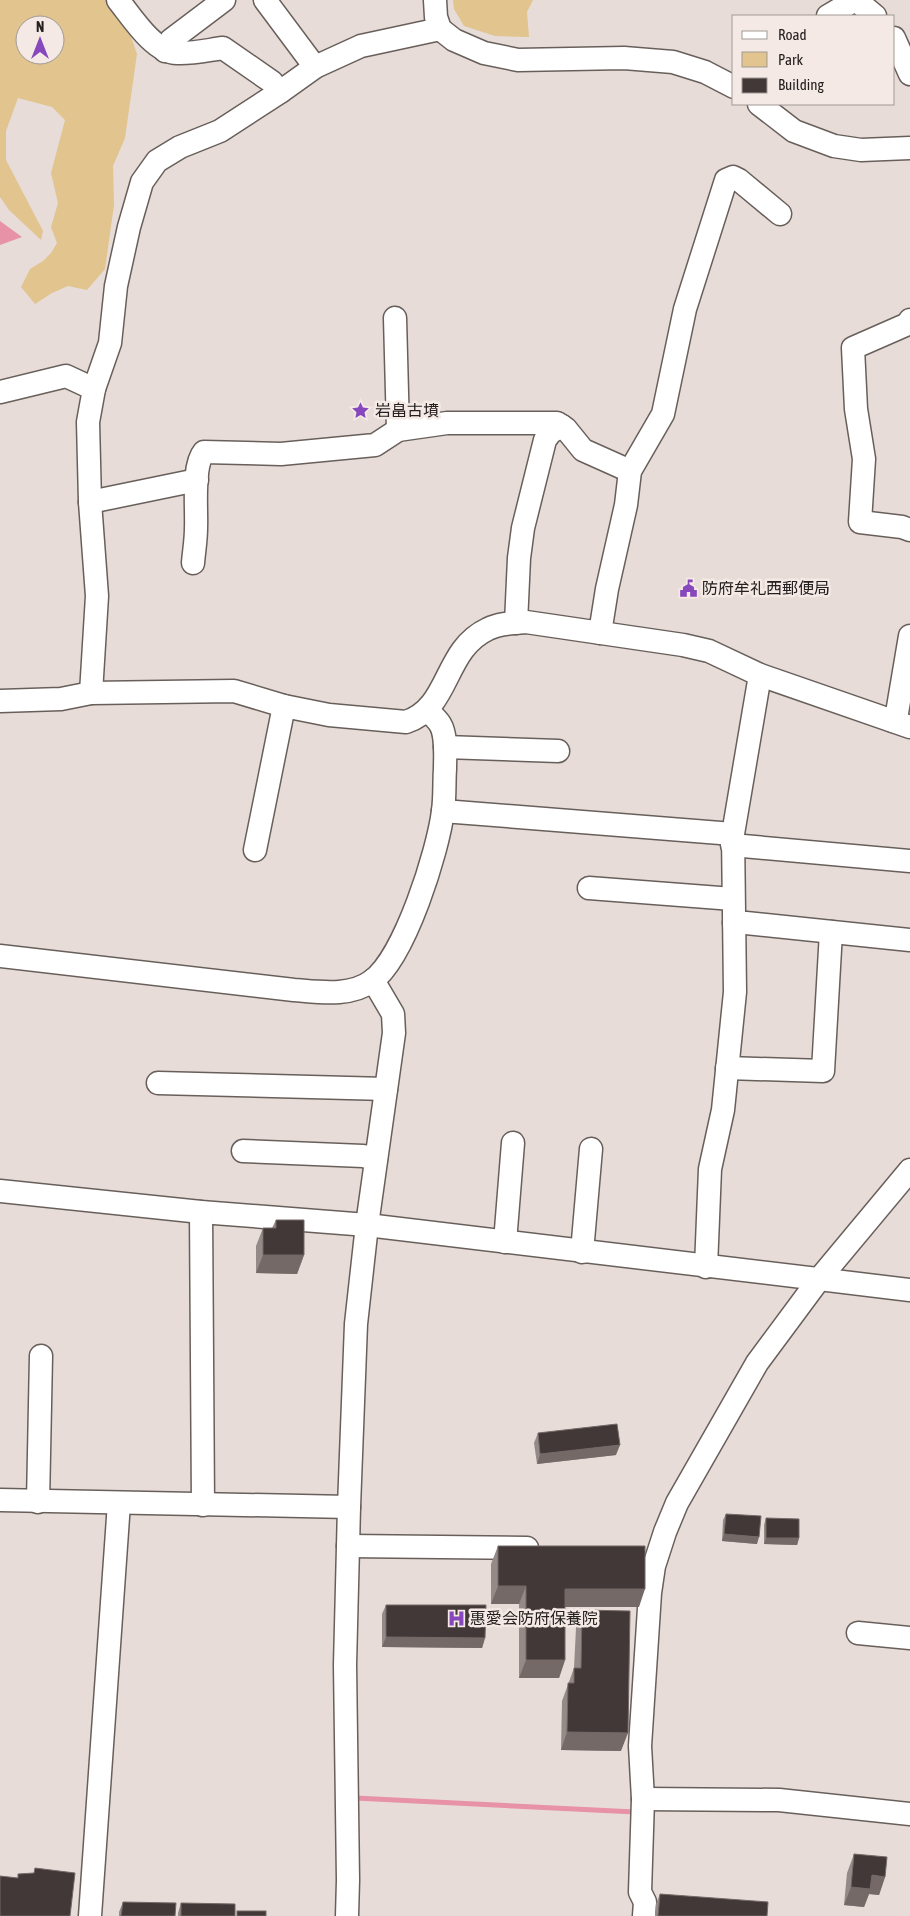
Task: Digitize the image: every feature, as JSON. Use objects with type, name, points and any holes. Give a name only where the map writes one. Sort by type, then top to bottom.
[{"type":"street","points":[[118,0],[153,42],[165,51],[175,54],[223,48],[272,82],[280,92]]},
{"type":"street","points":[[165,51],[171,40],[224,0]]},
{"type":"street","points":[[265,0],[315,66]]},
{"type":"street","points":[[435,0],[436,16],[440,29],[454,40],[484,53],[518,60],[624,58],[673,62],[705,72],[732,86]]},
{"type":"street","points":[[830,15],[855,0],[874,15]]},
{"type":"street","points":[[91,693],[97,596],[90,502],[88,422],[94,389],[110,343],[116,286],[129,227],[142,182],[157,161],[180,147],[220,131],[280,92],[315,66],[361,46],[440,29]]},
{"type":"street","points":[[895,40],[910,74]]},
{"type":"street","points":[[764,105],[794,131],[834,146],[860,150],[910,148]]},
{"type":"street","points":[[600,633],[607,589],[626,505],[630,471],[663,414],[685,310],[726,180],[733,177],[739,180],[780,214]]},
{"type":"street","points":[[396,318],[398,430]]},
{"type":"street","points":[[910,320],[910,322],[853,348],[856,409],[864,459],[860,522],[902,527],[910,530]]},
{"type":"street","points":[[0,392],[66,376],[94,389]]},
{"type":"street","points":[[193,563],[199,457],[204,452],[281,454],[375,445],[398,430],[447,423],[557,423],[566,429],[582,450],[630,471]]},
{"type":"street","points":[[516,623],[519,558],[523,528],[546,440],[551,432],[562,426]]},
{"type":"street","points":[[90,502],[197,480]]},
{"type":"street","points":[[0,701],[61,699],[91,693],[234,691],[284,706],[329,715],[406,722],[417,718],[427,710],[438,696],[455,660],[469,642],[489,628],[503,624],[526,622],[682,645],[709,651],[760,675],[902,724]]},
{"type":"street","points":[[902,724],[897,712],[910,636]]},
{"type":"street","points":[[706,1267],[710,1169],[723,1110],[735,992],[732,839],[760,675]]},
{"type":"street","points":[[255,850],[284,706]]},
{"type":"street","points":[[0,956],[294,990],[328,992],[346,991],[362,987],[373,980],[386,967],[397,949],[428,877],[443,811],[445,747],[440,724],[427,710]]},
{"type":"street","points":[[445,747],[558,751]]},
{"type":"street","points":[[443,811],[732,839],[910,862]]},
{"type":"street","points":[[589,888],[733,899]]},
{"type":"street","points":[[734,924],[910,940]]},
{"type":"street","points":[[727,1068],[822,1071],[831,932]]},
{"type":"street","points":[[347,1916],[346,1665],[349,1507],[356,1324],[366,1225],[394,1033],[393,1014],[373,980]]},
{"type":"street","points":[[158,1083],[386,1089]]},
{"type":"street","points":[[504,1242],[513,1143]]},
{"type":"street","points":[[582,1252],[591,1149]]},
{"type":"street","points":[[244,1151],[376,1158]]},
{"type":"street","points":[[644,1916],[644,1902],[640,1892],[643,1799],[640,1746],[650,1593],[654,1566],[665,1532],[677,1503],[757,1364],[820,1278],[910,1170]]},
{"type":"street","points":[[0,1191],[201,1212],[366,1225],[910,1290]]},
{"type":"street","points":[[201,1212],[203,1505]]},
{"type":"street","points":[[38,1502],[40,1356]]},
{"type":"street","points":[[0,1500],[349,1507]]},
{"type":"street","points":[[90,1916],[119,1503]]},
{"type":"street","points":[[348,1546],[546,1548]]},
{"type":"street","points":[[858,1633],[910,1638]]},
{"type":"street","points":[[643,1799],[779,1800],[910,1814]]},
{"type":"green space","points":[[0,0],[108,0],[125,19],[137,54],[125,138],[113,166],[114,205],[105,269],[87,290],[68,286],[52,293],[35,304],[21,287],[30,269],[43,261],[57,243],[51,227],[58,203],[51,173],[65,120],[52,107],[18,98],[6,131],[6,160],[43,231],[41,240],[9,210],[0,197]]},
{"type":"green space","points":[[453,0],[533,0],[527,12],[529,37],[495,36],[464,26],[454,9]]},
{"type":"shaded area","points":[[0,221],[22,237],[0,245]]},
{"type":"building","points":[[276,1220],[304,1220],[304,1255],[263,1255],[263,1228],[276,1228]]},
{"type":"building","points":[[617,1424],[620,1445],[540,1454],[538,1433]]},
{"type":"building","points":[[726,1514],[761,1516],[759,1537],[724,1534]]},
{"type":"building","points":[[766,1518],[799,1519],[799,1538],[766,1538]]},
{"type":"building","points":[[498,1546],[645,1546],[645,1589],[565,1589],[565,1660],[526,1660],[526,1586],[498,1586]]},
{"type":"building","points":[[386,1605],[486,1605],[485,1638],[386,1637]]},
{"type":"building","points":[[582,1610],[630,1611],[628,1733],[567,1732],[568,1683],[574,1683],[574,1668],[581,1668]]},
{"type":"building","points":[[854,1854],[887,1857],[885,1877],[872,1875],[870,1889],[851,1887]]},
{"type":"building","points":[[35,1868],[75,1873],[70,1916],[0,1916],[0,1876],[18,1878],[18,1874],[34,1873]]},
{"type":"building","points":[[660,1894],[768,1902],[767,1916],[658,1916]]},
{"type":"building","points":[[123,1902],[176,1903],[175,1916],[121,1916]]},
{"type":"building","points":[[181,1903],[235,1904],[235,1916],[181,1916]]},
{"type":"building","points":[[237,1911],[266,1911],[266,1916],[237,1916]]},
{"type":"waterway","points":[[355,1800],[355,1798],[635,1812],[635,1810]]},
{"type":"place","name":"岩畠古墳","points":[[361,410]]},
{"type":"place","name":"防府牟礼西郵便局","points":[[688,588]]},
{"type":"place","name":"惠愛会防府保養院","points":[[456,1618]]}]
